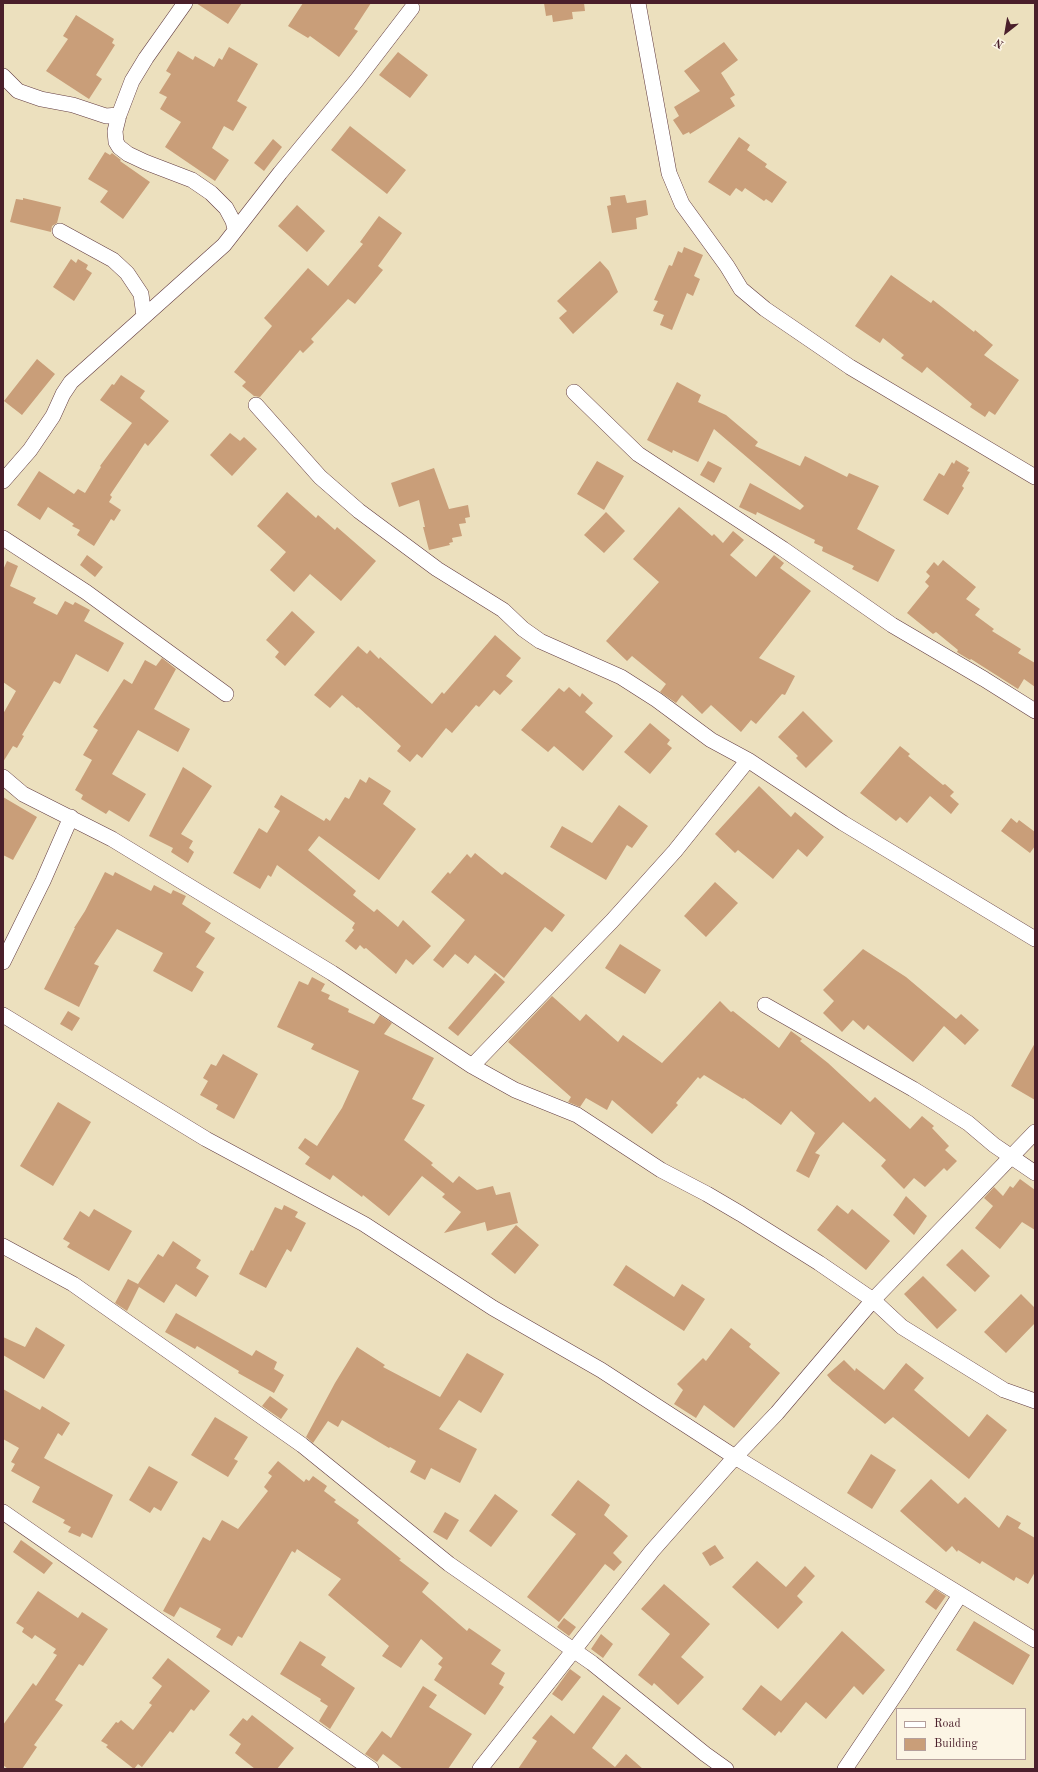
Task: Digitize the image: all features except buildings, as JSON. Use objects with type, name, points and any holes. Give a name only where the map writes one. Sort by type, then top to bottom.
[{"type":"street","points":[[185,3],[146,58],[132,81],[119,115],[115,132],[116,142],[119,147],[128,154],[192,180],[211,193],[226,208],[233,221],[235,229]]},
{"type":"street","points":[[638,3],[669,174],[682,204],[727,266],[741,289],[765,309],[850,367],[1035,477]]},
{"type":"street","points":[[3,480],[30,450],[53,416],[70,382],[224,245],[235,229],[356,81],[412,8]]},
{"type":"street","points":[[3,76],[18,92],[41,99],[73,105],[106,116],[119,115]]},
{"type":"street","points":[[60,230],[113,260],[127,273],[141,294],[144,316]]},
{"type":"street","points":[[574,392],[638,454],[783,549],[892,625],[1035,711]]},
{"type":"street","points":[[256,405],[320,477],[359,511],[436,569],[503,610],[523,629],[540,640],[621,677],[657,700],[711,740],[748,760],[843,823],[1035,939]]},
{"type":"street","points":[[3,538],[86,592],[226,694]]},
{"type":"street","points":[[472,1066],[612,921],[675,851],[748,760]]},
{"type":"street","points":[[3,777],[23,794],[112,839],[332,973],[472,1066],[515,1090],[577,1115],[661,1170],[706,1194],[819,1263],[873,1300],[902,1327],[1004,1390],[1035,1401]]},
{"type":"street","points":[[3,962],[40,888],[71,817]]},
{"type":"street","points":[[765,1005],[913,1089],[968,1123],[1035,1173]]},
{"type":"street","points":[[3,1015],[206,1139],[364,1224],[493,1308],[601,1370],[735,1456],[1035,1640]]},
{"type":"street","points":[[480,1769],[652,1551],[735,1456],[777,1412],[873,1300],[1035,1132]]},
{"type":"street","points":[[3,1246],[73,1284],[302,1445],[449,1564],[592,1663],[704,1754],[726,1769]]},
{"type":"street","points":[[3,1512],[371,1769]]},
{"type":"street","points":[[845,1769],[902,1686],[960,1595]]}]
